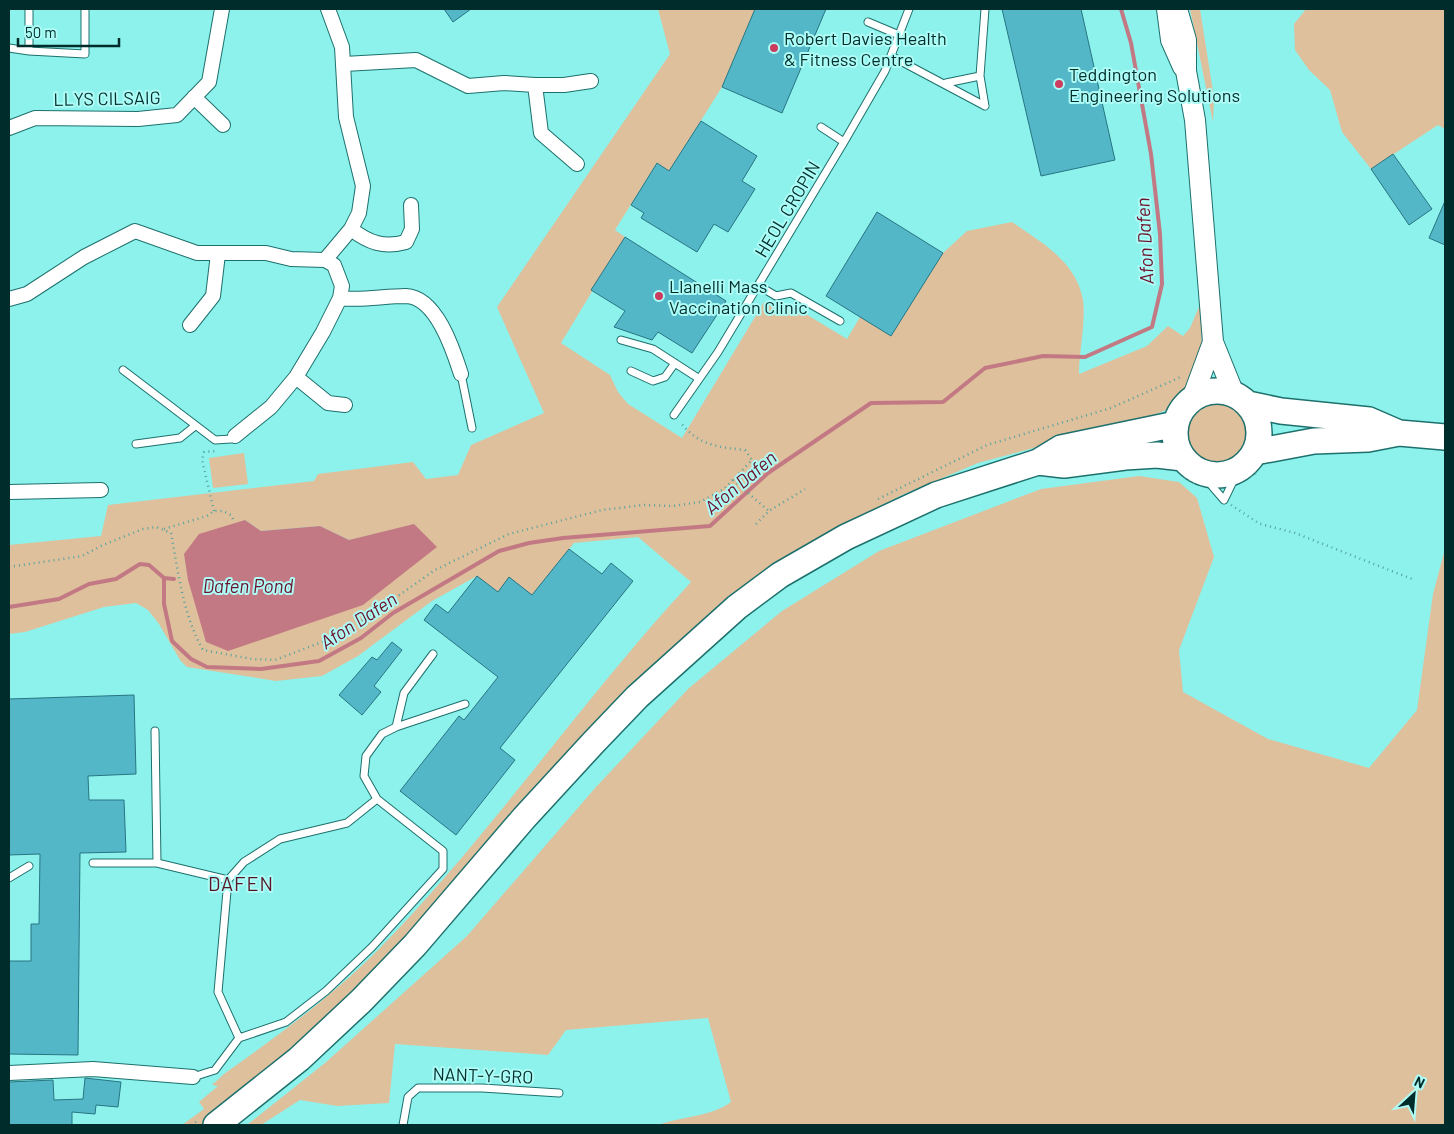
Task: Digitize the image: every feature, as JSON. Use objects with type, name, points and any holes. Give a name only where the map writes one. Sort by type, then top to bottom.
[{"type":"highway","points":[[1194,473],[1177,448],[1176,424],[1182,410],[1192,399],[1205,392],[1220,391],[1281,411],[1369,420],[1399,433]]},
{"type":"highway","points":[[1241,399],[1255,414],[1259,426],[1259,439],[1248,469]]},
{"type":"highway","points":[[207,1122],[299,1060],[361,1001],[415,945],[524,818],[612,723],[683,654],[737,607],[780,575],[846,537],[908,507],[990,476],[1038,462],[1061,448],[1176,424]]},
{"type":"highway","points":[[1038,462],[1064,465],[1125,457],[1158,455],[1194,473],[1213,475],[1248,469],[1314,440],[1368,439],[1399,433],[1445,437]]},
{"type":"main road","points":[[1167,9],[1171,40],[1186,71]]},
{"type":"main road","points":[[1177,9],[1186,40],[1186,71],[1195,120],[1212,342],[1241,399]]},
{"type":"main road","points":[[1192,399],[1212,342]]},
{"type":"street","name":"LLYS CILSAIG","points":[[9,128],[35,118],[138,119],[176,115],[209,82],[222,9]]},
{"type":"street","points":[[325,260],[351,229],[359,213],[362,186],[346,117],[344,64],[338,33],[328,9]]},
{"type":"street","points":[[344,64],[416,60],[468,86],[504,84],[564,86],[591,81]]},
{"type":"street","points":[[535,85],[540,133],[577,164]]},
{"type":"street","points":[[194,98],[223,125]]},
{"type":"street","points":[[351,229],[374,244],[394,245],[406,242],[412,229],[411,205]]},
{"type":"street","points":[[9,298],[28,294],[84,256],[135,231],[197,253],[266,253],[291,259],[325,260],[334,264],[342,286],[340,298],[323,332],[296,377],[271,407],[235,436]]},
{"type":"street","points":[[190,325],[213,296],[218,254]]},
{"type":"street","points":[[340,298],[359,301],[407,296],[429,306],[453,347],[461,374]]},
{"type":"street","points":[[296,377],[328,403],[345,405]]},
{"type":"street","points":[[9,492],[100,490]]},
{"type":"street","points":[[9,1073],[93,1069],[193,1077]]},
{"type":"lane","points":[[29,9],[29,51]]},
{"type":"lane","points":[[9,48],[84,54],[85,9]]},
{"type":"lane","name":"HEOL CROPIN","points":[[674,415],[698,378],[718,352],[844,142],[891,56],[909,9]]},
{"type":"lane","points":[[891,56],[946,83],[986,106],[980,76],[985,9]]},
{"type":"lane","points":[[868,22],[899,35]]},
{"type":"lane","points":[[946,83],[980,76]]},
{"type":"lane","points":[[821,127],[844,142]]},
{"type":"lane","points":[[759,286],[776,296],[791,293],[840,322]]},
{"type":"lane","points":[[621,340],[653,349],[698,378]]},
{"type":"lane","points":[[631,371],[653,381],[665,377],[675,363]]},
{"type":"lane","points":[[123,370],[215,440],[231,439],[235,436]]},
{"type":"lane","points":[[461,374],[472,428]]},
{"type":"lane","points":[[136,444],[180,438],[195,426]]},
{"type":"lane","points":[[1194,473],[1224,500],[1248,469]]},
{"type":"lane","points":[[396,726],[404,693],[432,654]]},
{"type":"lane","points":[[193,1077],[215,1070],[239,1038],[286,1022],[326,991],[372,948],[443,869],[443,851],[378,799],[364,776],[366,756],[382,734],[396,726],[465,704]]},
{"type":"lane","points":[[155,732],[157,863]]},
{"type":"lane","points":[[239,1038],[218,992],[228,880],[244,862],[280,839],[347,823],[378,799]]},
{"type":"lane","points":[[93,863],[157,863],[228,880]]},
{"type":"lane","points":[[9,878],[29,866]]},
{"type":"lane","name":"NANT-Y-GRO","points":[[403,1125],[408,1098],[418,1088],[482,1088],[559,1093]]},
{"type":"path","points":[[872,503],[987,446],[1111,408],[1194,372],[1205,361]]},
{"type":"path","points":[[9,567],[82,556],[103,545],[143,529],[156,527],[171,533],[180,585],[196,638],[203,650],[252,659],[275,660],[322,642],[353,626],[435,570],[509,534],[602,510],[643,505],[673,506],[700,502],[724,489],[752,460],[746,450],[718,448],[700,440],[684,427],[674,415]]},
{"type":"path","points":[[204,452],[203,466],[214,511]]},
{"type":"path","points":[[1194,473],[1204,490],[1194,473]]},
{"type":"path","points":[[732,480],[742,486],[769,511]]},
{"type":"path","points":[[756,524],[769,511],[805,489]]},
{"type":"path","points":[[1224,500],[1260,524],[1295,533],[1412,579]]},
{"type":"path","points":[[163,530],[207,516],[214,511],[223,511],[231,515],[234,521]]},
{"type":"path","points":[[191,1125],[207,1122]]},
{"type":"shaded area","points":[[658,9],[755,9],[722,87],[669,171],[656,164],[615,230],[625,237],[561,343],[610,375],[618,392],[628,404],[682,438],[764,302],[778,310],[786,309],[791,305],[847,339],[860,317],[891,336],[943,253],[967,231],[1012,222],[1056,254],[1073,274],[1079,286],[1084,309],[1079,374],[1147,346],[1168,326],[1183,336],[1190,328],[1201,302],[1202,354],[1188,384],[1169,409],[1148,417],[978,463],[900,496],[831,532],[703,622],[660,659],[546,780],[356,993],[260,1080],[201,1125],[182,1125],[204,1109],[199,1102],[218,1086],[212,1085],[224,1074],[322,1001],[377,951],[458,862],[611,674],[691,582],[638,537],[574,543],[532,595],[509,578],[498,592],[477,576],[432,601],[358,656],[322,676],[276,681],[187,667],[180,660],[159,624],[148,610],[136,603],[104,607],[25,632],[9,634],[9,545],[101,536],[108,505],[314,481],[318,474],[413,462],[426,479],[458,475],[471,445],[544,413],[497,307],[670,54]],"holes":[[[245,520],[261,531],[320,526],[349,540],[414,524],[188,580]]]},
{"type":"shaded area","points":[[1190,9],[1200,9],[1214,98],[1213,122]]},
{"type":"shaded area","points":[[1306,9],[1445,9],[1445,129],[1438,125],[1371,169],[1342,132],[1330,90],[1309,70],[1295,50],[1294,24]]},
{"type":"shaded area","points":[[1218,401],[1230,403],[1240,410],[1247,420],[1249,432],[1247,444],[1240,454],[1230,461],[1218,463],[1206,461],[1196,454],[1189,444],[1187,432],[1189,420],[1196,410],[1206,403]]},
{"type":"shaded area","points":[[244,453],[248,484],[213,488],[209,458]]},
{"type":"shaded area","points":[[1139,476],[1179,482],[1197,498],[1214,557],[1179,650],[1183,692],[1268,739],[1369,768],[1417,710],[1433,594],[1445,549],[1445,1125],[658,1125],[714,1111],[731,1102],[708,1018],[566,1030],[548,1055],[395,1044],[389,1103],[337,1106],[300,1100],[261,1125],[247,1125],[325,1063],[467,936],[596,787],[689,688],[782,611],[879,551],[1041,489]]},
{"type":"water","name":"Dafen Pond","points":[[245,520],[261,531],[320,526],[349,540],[414,524],[437,547],[363,605],[228,651],[206,642],[188,580],[184,554],[199,534]]},
{"type":"building","points":[[444,9],[471,9],[453,22]]},
{"type":"building","name":"Robert Davies Health & Fitness Centre","points":[[755,9],[826,9],[782,113],[722,87]]},
{"type":"building","name":"Teddington Engineering Solutions","points":[[1002,9],[1081,9],[1115,160],[1041,176]]},
{"type":"building","points":[[701,121],[757,156],[742,181],[755,189],[728,232],[714,224],[697,252],[641,218],[644,213],[631,205],[657,163],[669,171]]},
{"type":"building","points":[[1393,154],[1432,209],[1409,225],[1371,169]]},
{"type":"building","points":[[1445,201],[1445,245],[1429,238]]},
{"type":"building","points":[[877,212],[943,253],[891,336],[826,296]]},
{"type":"building","name":"Llanelli Mass Vaccination Clinic","points":[[625,237],[726,301],[692,353],[658,332],[652,340],[614,327],[625,311],[591,290]]},
{"type":"building","points":[[569,549],[602,574],[611,563],[633,581],[500,748],[515,760],[456,835],[400,791],[459,716],[464,720],[498,677],[424,620],[436,604],[448,613],[477,576],[498,592],[509,577],[532,595]]},
{"type":"building","points":[[392,642],[402,650],[374,686],[381,692],[362,715],[339,695],[372,657],[377,660]]},
{"type":"building","points":[[134,695],[136,774],[88,776],[89,800],[124,800],[126,852],[80,853],[78,1055],[9,1054],[9,961],[31,961],[31,924],[39,924],[40,854],[9,855],[9,699]]},
{"type":"building","points":[[85,1078],[121,1082],[118,1107],[96,1105],[95,1114],[72,1112],[72,1125],[9,1125],[9,1082],[53,1080],[54,1100],[83,1099]]},
{"type":"waterway","name":"Afon Dafen","points":[[164,578],[164,604],[172,641],[191,659],[207,667],[261,669],[319,661],[361,638],[393,613],[499,551],[529,543],[563,538],[710,526],[768,473],[871,403],[943,402],[985,368],[1043,356],[1085,357],[1152,327],[1162,284],[1160,234],[1151,154],[1131,43],[1121,9]]},
{"type":"waterway","name":"Afon Dafen","points":[[9,607],[59,599],[89,584],[116,579],[140,564],[149,565],[164,578]]},
{"type":"waterway","points":[[164,578],[174,579]]},
{"type":"place","name":"Robert Davies Health & Fitness Centre","points":[[774,48]]},
{"type":"place","name":"Teddington Engineering Solutions","points":[[1059,84]]},
{"type":"place","name":"Llanelli Mass Vaccination Clinic","points":[[659,296]]},
{"type":"district","name":"DAFEN","points":[[241,883]]}]
